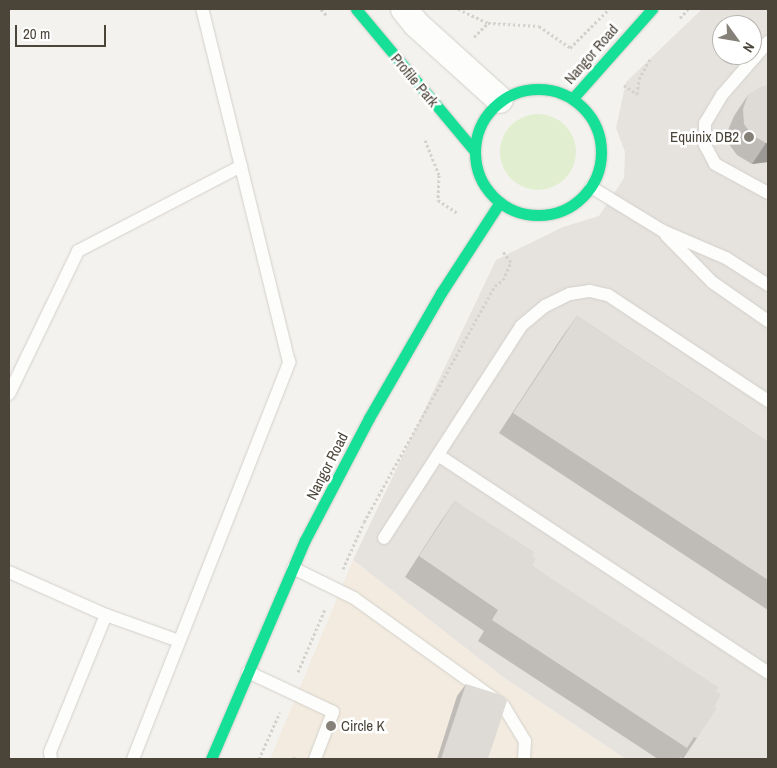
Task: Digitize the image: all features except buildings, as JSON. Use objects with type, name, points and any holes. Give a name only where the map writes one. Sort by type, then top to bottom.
[{"type":"main road","name":"Profile Park","points":[[356,9],[474,150]]},
{"type":"main road","name":"Nangor Road","points":[[573,98],[652,9]]},
{"type":"main road","name":"Nangor Road","points":[[536,88],[555,90],[573,98],[588,111],[598,129],[602,149],[600,169],[591,188],[577,202],[559,212],[545,214],[518,212],[500,202],[481,179],[474,150],[482,122],[500,100],[517,91],[536,88]]},
{"type":"main road","name":"Nangor Road","points":[[211,759],[293,568],[369,418],[441,292],[500,202]]},
{"type":"street","points":[[404,9],[416,24],[500,100]]},
{"type":"lane","points":[[133,759],[288,362],[202,9]]},
{"type":"lane","points":[[768,42],[722,95],[705,123],[705,145],[715,164],[768,193]]},
{"type":"lane","points":[[9,394],[78,251],[241,166]]},
{"type":"lane","points":[[591,188],[663,231],[726,258],[768,285]]},
{"type":"lane","points":[[663,231],[712,282],[768,321]]},
{"type":"lane","points":[[384,538],[521,326],[545,306],[570,294],[590,291],[608,295],[768,402]]},
{"type":"lane","points":[[438,455],[768,673]]},
{"type":"lane","points":[[293,568],[354,598],[503,705],[526,741],[524,759]]},
{"type":"lane","points":[[9,572],[106,615],[179,641]]},
{"type":"lane","points":[[51,759],[50,752],[106,615]]},
{"type":"lane","points":[[248,672],[333,712],[315,759]]},
{"type":"path","points":[[458,9],[488,23],[539,26],[571,49],[609,9]]},
{"type":"path","points":[[471,40],[488,23]]},
{"type":"path","points":[[627,87],[637,94]]},
{"type":"path","points":[[438,200],[457,213]]},
{"type":"shaded area","points":[[702,9],[768,9],[768,759],[626,759],[503,677],[353,560],[496,260],[563,227],[599,216],[624,178],[625,152],[616,128],[626,82]]},
{"type":"shaded area","points":[[724,9],[768,9],[768,99],[751,88],[723,125],[722,143],[737,163],[723,188],[709,204],[681,175],[659,131],[656,115],[658,100],[681,103],[686,84],[696,72],[683,56],[712,23],[712,65],[762,65],[762,15],[719,15]]},
{"type":"shaded area","points":[[746,198],[768,214],[768,239],[728,211]]},
{"type":"shaded area","points":[[353,560],[503,677],[626,759],[270,759]]},
{"type":"green space","points":[[538,114],[553,117],[565,125],[573,137],[576,152],[573,167],[565,179],[553,187],[538,190],[523,187],[511,179],[503,167],[500,152],[503,137],[511,125],[523,117]]},
{"type":"traffic: fast","points":[[356,9],[474,150]]},
{"type":"traffic: fast","points":[[573,98],[652,9]]},
{"type":"traffic: fast","points":[[538,89],[562,93],[583,107],[597,128],[601,152],[597,176],[583,197],[562,211],[538,215],[514,211],[493,197],[479,176],[475,152],[479,128],[493,107],[514,93],[538,89]]},
{"type":"traffic: fast","points":[[211,759],[305,540],[369,418],[441,293],[500,202]]},
{"type":"place","name":"Equinix DB2","points":[[749,137]]},
{"type":"place","name":"Circle K","points":[[331,726]]}]
